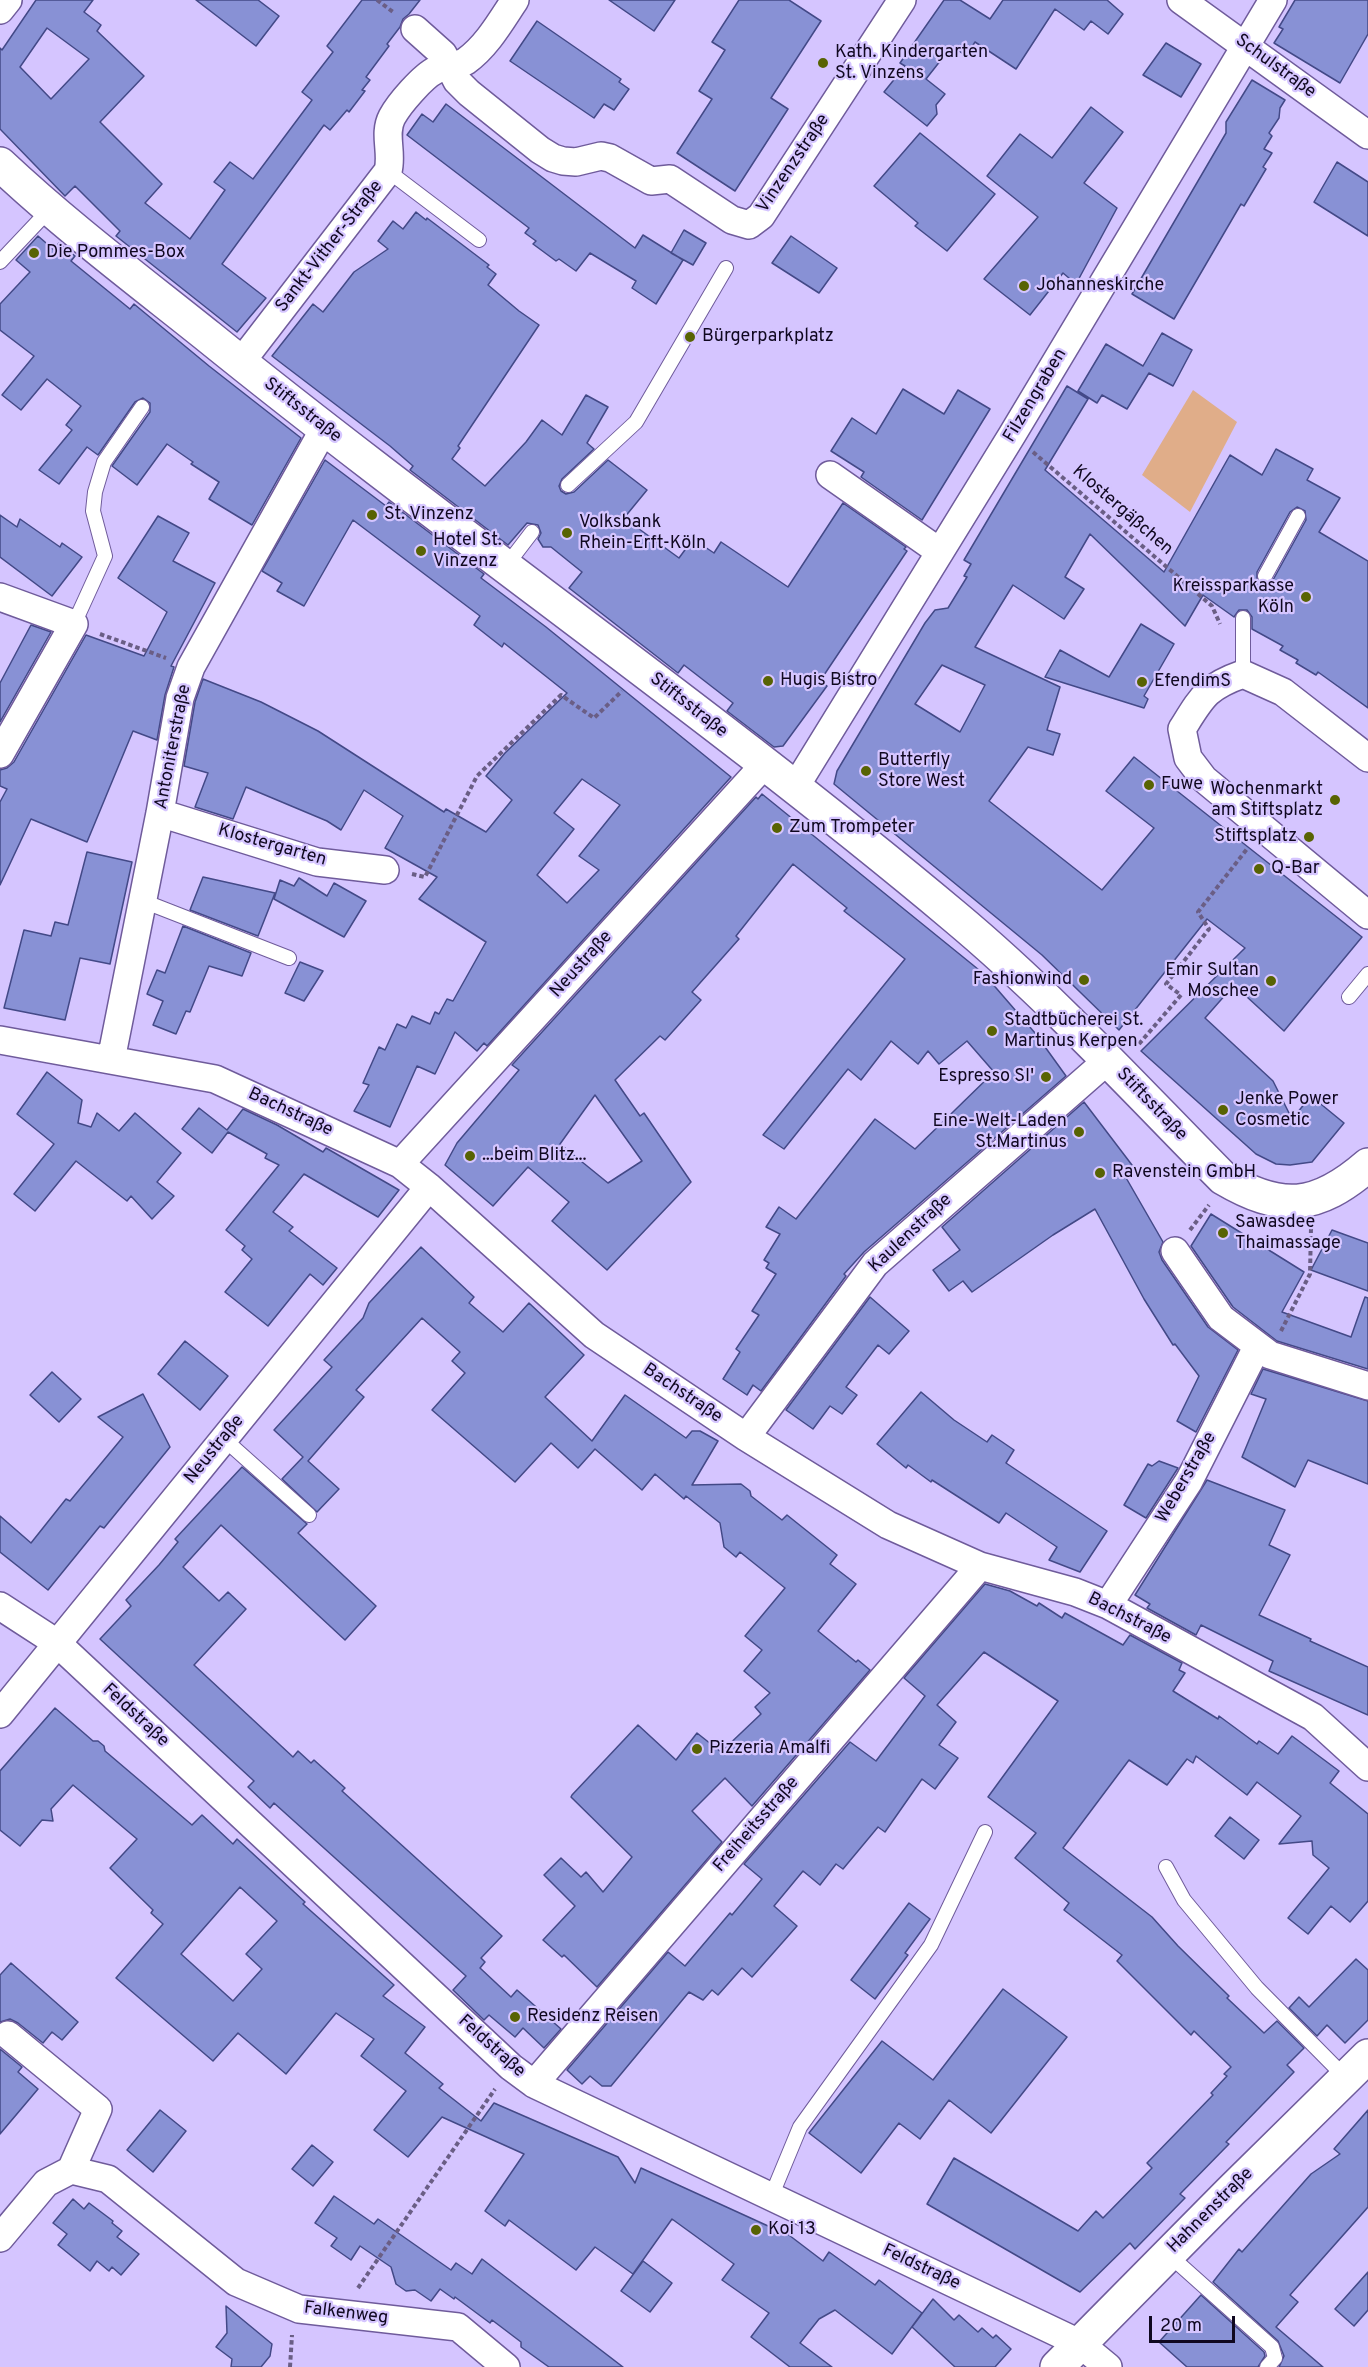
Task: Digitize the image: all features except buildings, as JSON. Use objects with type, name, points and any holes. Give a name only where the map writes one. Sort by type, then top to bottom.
[{"type":"street","points":[[0,10],[8,0]]},
{"type":"street","name":"Sankt-Vither-Straße","points":[[240,363],[388,171],[391,159],[387,130],[392,116],[423,80],[436,69],[465,62],[482,46],[515,0]]},
{"type":"street","name":"Vinzenzstraße","points":[[415,29],[443,54],[457,81],[468,93],[553,158],[569,162],[601,156],[610,158],[651,181],[670,179],[732,220],[749,225],[761,216],[902,0]]},
{"type":"street","name":"Schulstraße","points":[[1181,0],[1368,135]]},
{"type":"street","name":"Filzengraben","points":[[794,789],[1012,435],[1273,0]]},
{"type":"street","name":"Stiftsstraße","points":[[2,172],[324,429],[642,670],[954,916],[1024,978],[1223,1178],[1265,1199],[1293,1201],[1323,1196],[1364,1176]]},
{"type":"street","name":"Antoniterstraße","points":[[111,1060],[160,813],[180,698],[191,667],[324,429]]},
{"type":"street","points":[[831,474],[940,552]]},
{"type":"street","points":[[0,597],[74,624],[0,754]]},
{"type":"street","points":[[1368,758],[1282,692],[1243,674],[1220,682],[1201,698],[1182,729],[1188,758],[1204,779],[1368,915]]},
{"type":"street","name":"Neustraße","points":[[400,1164],[764,765]]},
{"type":"street","name":"Klostergarten","points":[[160,813],[317,862],[385,870]]},
{"type":"street","name":"Bachstraße","points":[[0,1040],[215,1079],[400,1164],[429,1187],[594,1335],[746,1437],[888,1525],[980,1566],[1075,1592],[1108,1605],[1313,1717],[1368,1767]]},
{"type":"street","name":"Kaulenstraße","points":[[746,1437],[875,1264],[1108,1060]]},
{"type":"street","name":"Neustraße","points":[[0,1714],[429,1187]]},
{"type":"street","points":[[1175,1251],[1221,1318],[1264,1351],[1368,1386]]},
{"type":"street","name":"Weberstraße","points":[[1108,1605],[1189,1481],[1264,1351]]},
{"type":"street","name":"Freiheitsstraße","points":[[534,2084],[980,1566]]},
{"type":"street","name":"Feldstraße","points":[[0,1606],[57,1643],[511,2067],[534,2084],[1079,2343],[1108,2367]]},
{"type":"street","points":[[0,2238],[46,2183],[71,2170],[98,2109],[8,2035]]},
{"type":"street","name":"Hahnenstraße","points":[[1057,2367],[1357,2067]]},
{"type":"street","name":"Falkenweg","points":[[71,2170],[108,2179],[236,2282],[299,2308],[458,2327],[506,2367]]},
{"type":"lane","points":[[388,171],[479,240]]},
{"type":"lane","points":[[0,262],[50,209]]},
{"type":"lane","points":[[568,485],[636,422],[726,268]]},
{"type":"lane","points":[[74,624],[105,556],[93,510],[95,492],[104,462],[142,407]]},
{"type":"lane","points":[[1265,576],[1298,516]]},
{"type":"lane","points":[[506,567],[532,532]]},
{"type":"lane","points":[[1243,618],[1243,674]]},
{"type":"lane","points":[[143,901],[289,958]]},
{"type":"lane","points":[[1349,998],[1368,974]]},
{"type":"lane","points":[[224,1439],[309,1515]]},
{"type":"lane","points":[[771,2197],[800,2127],[931,1945],[985,1832]]},
{"type":"lane","points":[[1166,1867],[1184,1900],[1257,1988],[1357,2067]]},
{"type":"lane","points":[[1168,2254],[1272,2346],[1275,2358],[1267,2367]]},
{"type":"path","name":"Klostergäßchen","points":[[1012,435],[1212,606],[1221,625]]},
{"type":"path","points":[[74,624],[191,667]]},
{"type":"path","points":[[385,870],[425,877],[477,776],[561,695],[594,718],[642,670]]},
{"type":"path","points":[[1139,1044],[1181,995],[1166,984],[1209,929],[1198,912],[1264,827]]},
{"type":"path","points":[[1175,1251],[1213,1200]]},
{"type":"path","points":[[1264,1351],[1310,1274],[1311,1225]]},
{"type":"path","points":[[340,2313],[511,2067]]},
{"type":"shaded area","points":[[1193,390],[1237,422],[1190,512],[1142,475]]},
{"type":"place","name":"Kath. Kindergarten St. Vinzens","points":[[823,63]]},
{"type":"place","name":"Die Pommes-Box","points":[[34,253]]},
{"type":"place","name":"Johanneskirche","points":[[1024,286]]},
{"type":"place","name":"Bürgerparkplatz","points":[[690,337]]},
{"type":"place","name":"St. Vinzenz","points":[[372,515]]},
{"type":"place","name":"Volksbank Rhein-Erft-Köln","points":[[567,533]]},
{"type":"place","name":"Hotel St. Vinzenz","points":[[421,551]]},
{"type":"place","name":"Kreissparkasse Köln","points":[[1306,597]]},
{"type":"place","name":"Hugis Bistro","points":[[768,681]]},
{"type":"place","name":"EfendimS","points":[[1142,682]]},
{"type":"place","name":"Butterfly Store West","points":[[866,771]]},
{"type":"place","name":"Fuwe","points":[[1149,785]]},
{"type":"place","name":"Wochenmarkt am Stiftsplatz","points":[[1335,800]]},
{"type":"place","name":"Zum Trompeter","points":[[777,828]]},
{"type":"place","name":"Stiftsplatz","points":[[1309,837]]},
{"type":"place","name":"Q-Bar","points":[[1259,869]]},
{"type":"place","name":"Fashionwind","points":[[1084,980]]},
{"type":"place","name":"Emir Sultan Moschee","points":[[1271,981]]},
{"type":"place","name":"Stadtbücherei St. Martinus Kerpen","points":[[992,1031]]},
{"type":"place","name":"Espresso SI'","points":[[1046,1077]]},
{"type":"place","name":"Jenke Power Cosmetic","points":[[1223,1110]]},
{"type":"place","name":"Eine-Welt-Laden St.Martinus","points":[[1079,1132]]},
{"type":"place","name":"...beim Blitz...","points":[[470,1156]]},
{"type":"place","name":"Ravenstein GmbH","points":[[1100,1173]]},
{"type":"place","name":"Sawasdee Thaimassage","points":[[1223,1233]]},
{"type":"place","name":"Pizzeria Amalfi","points":[[697,1749]]},
{"type":"place","name":"Residenz Reisen","points":[[515,2017]]},
{"type":"place","name":"Koi 13","points":[[756,2230]]}]
